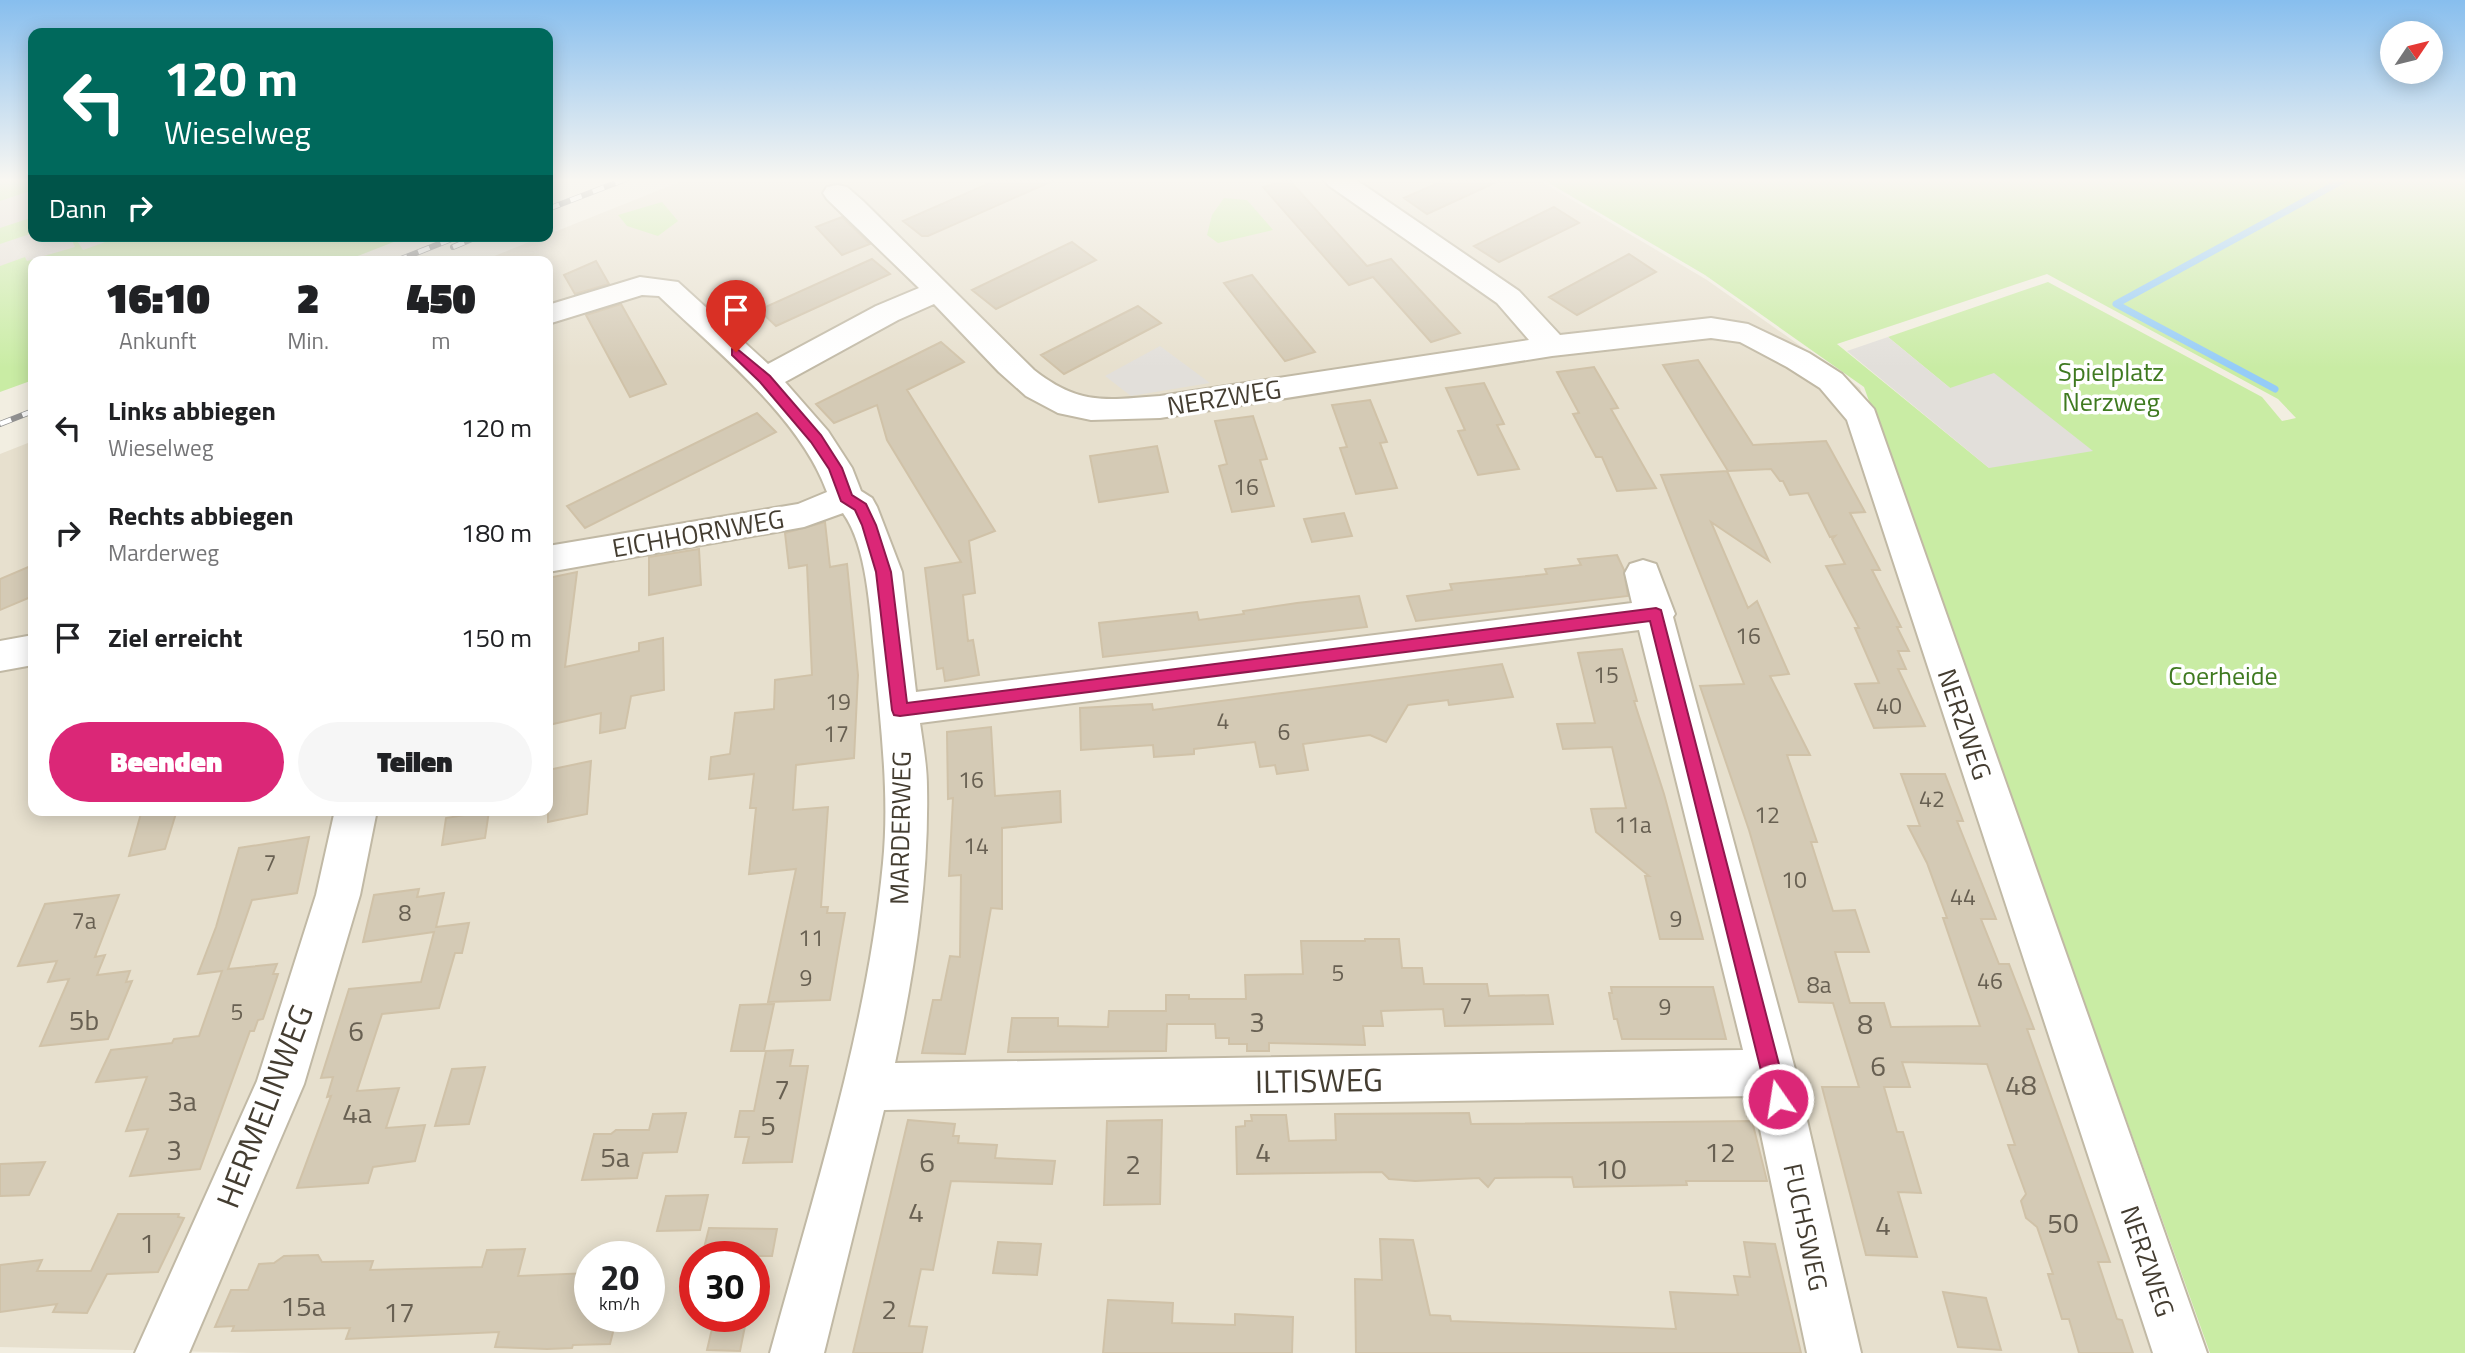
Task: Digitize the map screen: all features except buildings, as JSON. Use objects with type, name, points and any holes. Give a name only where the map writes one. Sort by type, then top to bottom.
[{"type":"street","name":"NERZWEG","points":[[889,242],[1011,366],[1042,392],[1070,405],[1103,410],[1160,407],[1552,346],[1711,328],[1748,334],[1831,381],[1862,418],[2180,1353]]},
{"type":"street","points":[[1428,242],[1507,297],[1552,346]]},
{"type":"street","name":"MARDERWEG","points":[[553,313],[640,286],[667,288],[765,379],[816,439],[835,468],[846,498],[860,507],[884,572],[907,784],[905,861],[892,970],[866,1087],[797,1353]]},
{"type":"street","points":[[765,379],[887,313],[936,292]]},
{"type":"street","name":"EICHHORNWEG","points":[[553,558],[804,515],[846,498]]},
{"type":"street","name":"FUCHSWEG","points":[[1643,573],[1656,614],[1772,1073],[1834,1353]]},
{"type":"street","points":[[900,710],[1656,614]]},
{"type":"street","points":[[0,656],[28,651]]},
{"type":"street","name":"HERMELINWEG","points":[[162,1353],[280,1084],[338,895],[355,816]]},
{"type":"street","name":"ILTISWEG","points":[[866,1087],[1772,1073]]},
{"type":"shaded area","points":[[0,242],[293,242],[102,256],[28,256],[28,279],[0,379]]},
{"type":"shaded area","points":[[529,242],[1643,242],[1707,280],[1860,388],[2201,1353],[254,1353],[0,1347],[0,454],[28,443],[28,816],[553,816],[553,256],[494,256]]},
{"type":"shaded area","points":[[1888,337],[1950,388],[1994,373],[2093,451],[1989,468],[1847,351]]},
{"type":"shaded area","points":[[1160,346],[1210,383],[1131,396],[1105,376]]},
{"type":"green space","points":[[73,242],[78,242],[83,250],[105,242],[393,242],[358,256],[44,256],[75,247]]},
{"type":"green space","name":"Coerheide","points":[[1649,242],[2465,242],[2465,1353],[2210,1353],[1864,387],[1705,275]],"holes":[[[2047,274],[2278,399],[2296,418],[2282,421],[2262,397],[2048,282],[1888,337],[1950,388],[1989,468],[1837,344]]]},
{"type":"green space","points":[[25,257],[28,382],[0,392],[0,266]]},
{"type":"waterway","points":[[2229,242],[2116,304],[2275,389]]},
{"type":"railway","points":[[409,256],[444,242]]},
{"type":"railway","points":[[453,247],[464,242]]},
{"type":"railway","points":[[0,424],[28,413]]},
{"type":"route","points":[[736,352],[765,379],[816,439],[835,468],[846,498],[860,507],[869,525],[884,572],[900,710],[1656,614],[1778,1099]]},
{"type":"park label","name":"Spielplatz Nerzweg","points":[[2111,386]]}]
